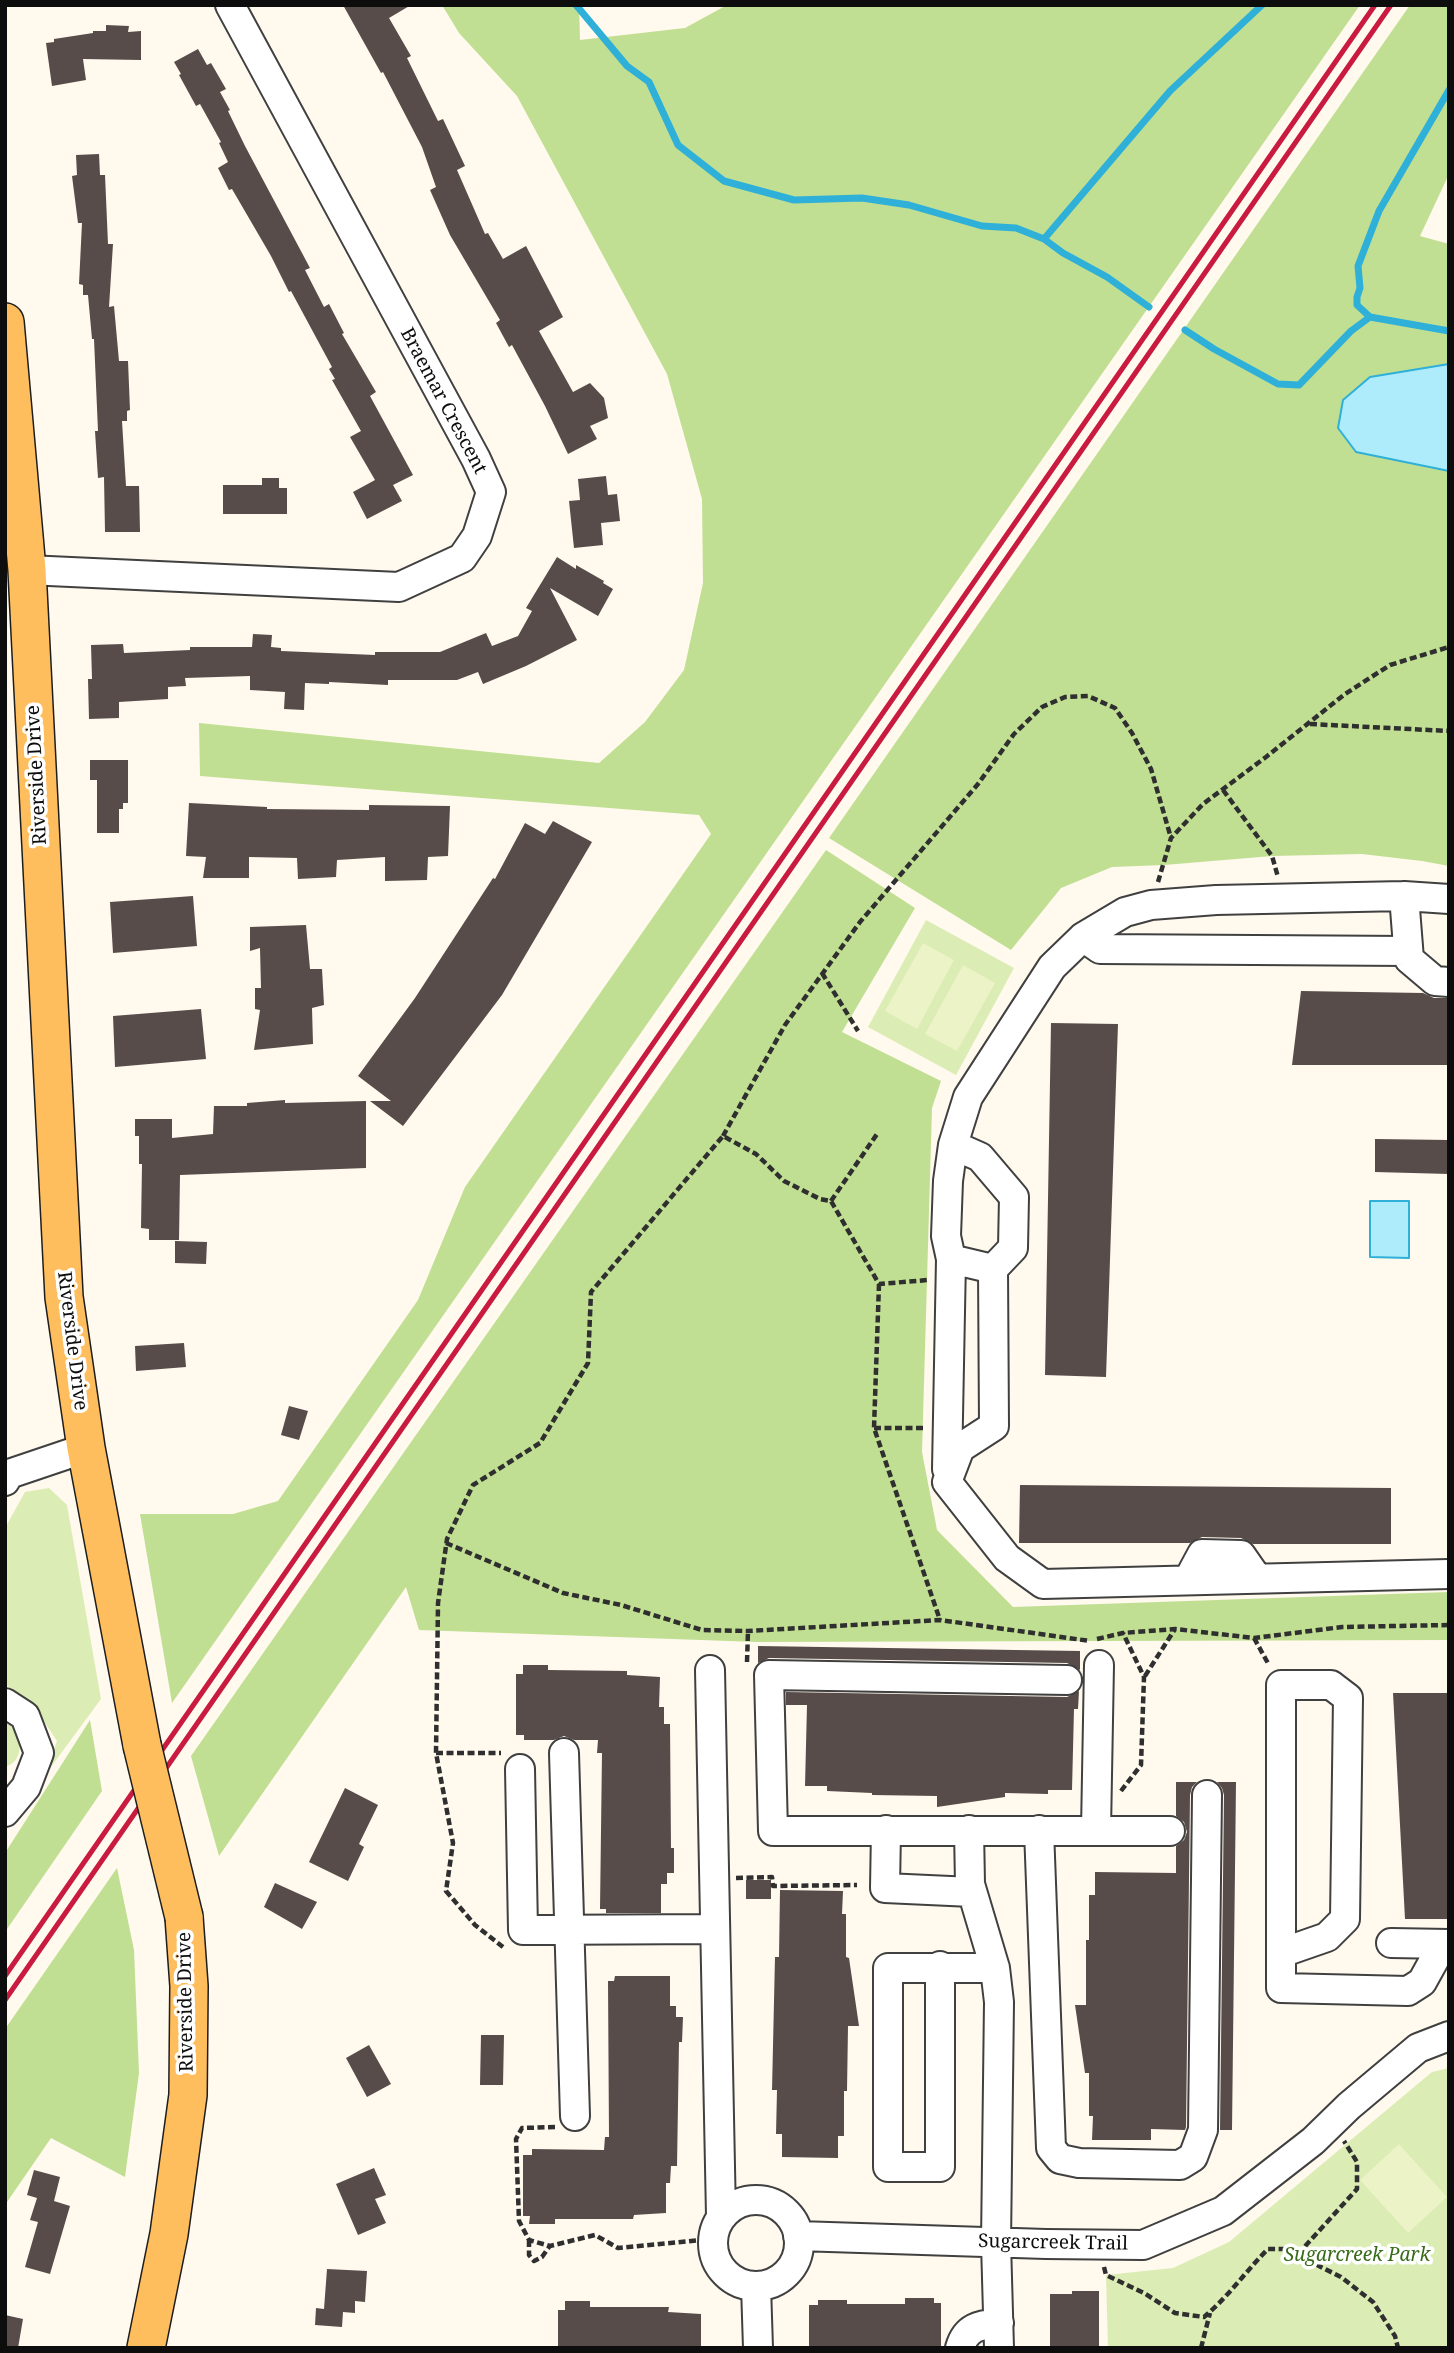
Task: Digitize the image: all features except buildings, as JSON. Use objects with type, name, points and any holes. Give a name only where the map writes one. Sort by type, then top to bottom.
[{"type":"main road","name":"Riverside Drive","points":[[5,322],[27,570],[64,1297],[86,1448],[142,1745],[184,1917],[189,1986],[188,2095],[169,2234],[146,2348]]},
{"type":"street","name":"Braemar Crescent","points":[[27,570],[399,587],[462,558],[477,536],[491,492],[476,459],[230,5]]},
{"type":"street","points":[[1404,896],[1409,959],[1435,981],[1449,982]]},
{"type":"street","points":[[1449,899],[1404,896],[1216,900],[1151,905],[1125,912],[1083,937],[1052,967],[968,1097],[953,1145],[948,1181],[946,1236],[950,1269],[947,1482],[1007,1558],[1043,1584],[1449,1574]]},
{"type":"street","points":[[1083,937],[1100,949],[1409,951]]},
{"type":"street","points":[[947,1482],[960,1448],[994,1426],[993,1269],[1013,1248],[1014,1197],[980,1157],[953,1145]]},
{"type":"street","points":[[950,1269],[993,1269]]},
{"type":"street","points":[[5,1481],[9,1474],[86,1448]]},
{"type":"street","points":[[1096,1826],[1088,1669],[769,1675],[774,1831],[1039,1830],[1096,1826],[1170,1831]]},
{"type":"street","points":[[710,1670],[717,2227],[713,2252],[718,2266],[740,2284],[770,2284],[784,2277],[794,2264],[799,2249],[798,2230],[788,2213],[773,2202],[754,2199],[736,2204],[717,2227]]},
{"type":"street","points":[[1281,1953],[1327,1937],[1345,1919],[1348,1698],[1331,1685],[1281,1685],[1281,1953],[1281,1988],[1408,1991],[1422,1982],[1446,1944]]},
{"type":"street","points":[[5,1703],[25,1716],[39,1753],[26,1787],[5,1812]]},
{"type":"street","points":[[564,1753],[575,2116]]},
{"type":"street","points":[[520,1769],[523,1930],[714,1929]]},
{"type":"street","points":[[1039,1830],[1051,2148],[1060,2159],[1079,2163],[1181,2165],[1194,2157],[1203,2130],[1207,1796]]},
{"type":"street","points":[[886,1830],[885,1888],[972,1892]]},
{"type":"street","points":[[960,2348],[966,2332],[979,2325],[999,2335],[996,2242],[999,2001],[995,1968],[972,1892],[969,1830]]},
{"type":"street","points":[[1391,1943],[1446,1944]]},
{"type":"street","points":[[940,1966],[940,2166],[888,2167],[888,1968],[940,1966],[995,1968]]},
{"type":"street","name":"Sugarcreek Trail","points":[[798,2236],[1143,2245],[1223,2211],[1313,2141],[1418,2048],[1449,2036]]},
{"type":"street","points":[[757,2286],[758,2348]]},
{"type":"path","points":[[1151,905],[1171,838],[1203,804],[1345,694],[1390,665],[1449,647]]},
{"type":"path","points":[[509,1951],[475,1925],[446,1891],[453,1843],[436,1754],[438,1603],[446,1543],[473,1485],[541,1443],[588,1363],[591,1293],[723,1136],[785,1026],[860,922],[978,784],[1014,734],[1042,707],[1065,696],[1088,696],[1115,708],[1151,769],[1171,838]]},
{"type":"path","points":[[1308,724],[1449,731]]},
{"type":"path","points":[[1223,790],[1272,856],[1285,899]]},
{"type":"path","points":[[822,973],[858,1031]]},
{"type":"path","points":[[831,1201],[877,1134]]},
{"type":"path","points":[[723,1136],[756,1154],[784,1181],[820,1199],[831,1201],[879,1284],[874,1428],[940,1620]]},
{"type":"path","points":[[879,1284],[950,1269]]},
{"type":"path","points":[[874,1428],[948,1428]]},
{"type":"path","points":[[446,1543],[563,1593],[621,1605],[702,1630],[748,1631],[940,1620],[1088,1669],[1123,1633],[1175,1629],[1254,1638],[1342,1627],[1449,1625]]},
{"type":"path","points":[[1144,1677],[1175,1629]]},
{"type":"path","points":[[747,1670],[748,1631]]},
{"type":"path","points":[[1096,1826],[1141,1765],[1144,1677],[1123,1633]]},
{"type":"path","points":[[1254,1638],[1281,1685]]},
{"type":"path","points":[[714,1878],[772,1877],[773,1886],[857,1885]]},
{"type":"path","points":[[550,2246],[542,2257],[534,2261],[529,2255],[530,2240],[519,2221],[516,2139],[522,2128],[575,2126],[575,2116]]},
{"type":"path","points":[[1298,2254],[1356,2189],[1357,2162],[1334,2121]]},
{"type":"path","points":[[530,2240],[550,2246],[595,2235],[618,2248],[717,2227]]},
{"type":"path","points":[[1100,2244],[1106,2275],[1144,2293],[1175,2313],[1204,2317],[1220,2304],[1243,2274],[1268,2249],[1292,2249],[1341,2277],[1374,2302],[1395,2336],[1398,2348]]},
{"type":"path","points":[[1201,2348],[1210,2312]]},
{"type":"green space","points":[[442,5],[579,5],[580,40],[685,28],[727,5],[1360,5],[172,1703],[140,1514],[233,1514],[278,1501],[418,1300],[465,1187],[711,834],[699,815],[200,776],[199,723],[599,763],[645,722],[684,670],[703,583],[702,499],[667,374],[517,96],[459,33]]},
{"type":"green space","points":[[1410,5],[1449,5],[1449,174],[1420,236],[1449,244],[1449,866],[1362,854],[1272,856],[1112,867],[1061,888],[1011,950],[829,838]]},
{"type":"green space","points":[[826,850],[915,908],[842,1032],[941,1081],[932,1108],[922,1452],[937,1530],[1013,1607],[1449,1592],[1449,1640],[757,1642],[419,1630],[406,1587],[219,1856],[191,1756]]},
{"type":"green space","points":[[926,920],[1014,968],[956,1075],[868,1027]]},
{"type":"green space","points":[[923,943],[954,960],[917,1029],[885,1011]]},
{"type":"green space","points":[[963,965],[995,983],[957,1051],[925,1034]]},
{"type":"green space","points":[[49,1488],[67,1505],[101,1699],[45,1775],[57,1741],[33,1705],[5,1684],[5,1528],[25,1492]]},
{"type":"green space","points":[[5,1720],[14,1731],[19,1752],[17,1758],[5,1767]]},
{"type":"green space","points":[[90,1720],[102,1791],[5,1932],[5,1853]]},
{"type":"green space","points":[[117,1868],[134,1950],[139,2073],[125,2177],[51,2138],[5,2205],[5,2029]]},
{"type":"green space","name":"Sugarcreek Park","points":[[1449,2068],[1449,2348],[1108,2348],[1106,2275],[1173,2268],[1229,2242],[1432,2072]]},
{"type":"green space","points":[[1399,2144],[1447,2197],[1408,2233],[1360,2180]]},
{"type":"water","points":[[1449,364],[1449,471],[1356,452],[1338,428],[1343,400],[1370,377]]},
{"type":"water","points":[[1370,1201],[1409,1201],[1409,1258],[1370,1257]]},
{"type":"waterway","points":[[576,5],[627,66],[649,82],[678,145],[724,181],[794,200],[862,198],[909,205],[982,226],[1016,228],[1044,239],[1063,253],[1107,277],[1149,307]]},
{"type":"waterway","points":[[1044,239],[1170,91],[1262,5]]},
{"type":"waterway","points":[[1449,90],[1379,211],[1358,266],[1360,288],[1357,297],[1357,305],[1370,317],[1449,331]]},
{"type":"waterway","points":[[1185,330],[1278,384],[1299,385],[1351,331],[1370,317]]},
{"type":"railway","points":[[5,1976],[1375,5]]},
{"type":"railway","points":[[5,2000],[1391,5]]}]
